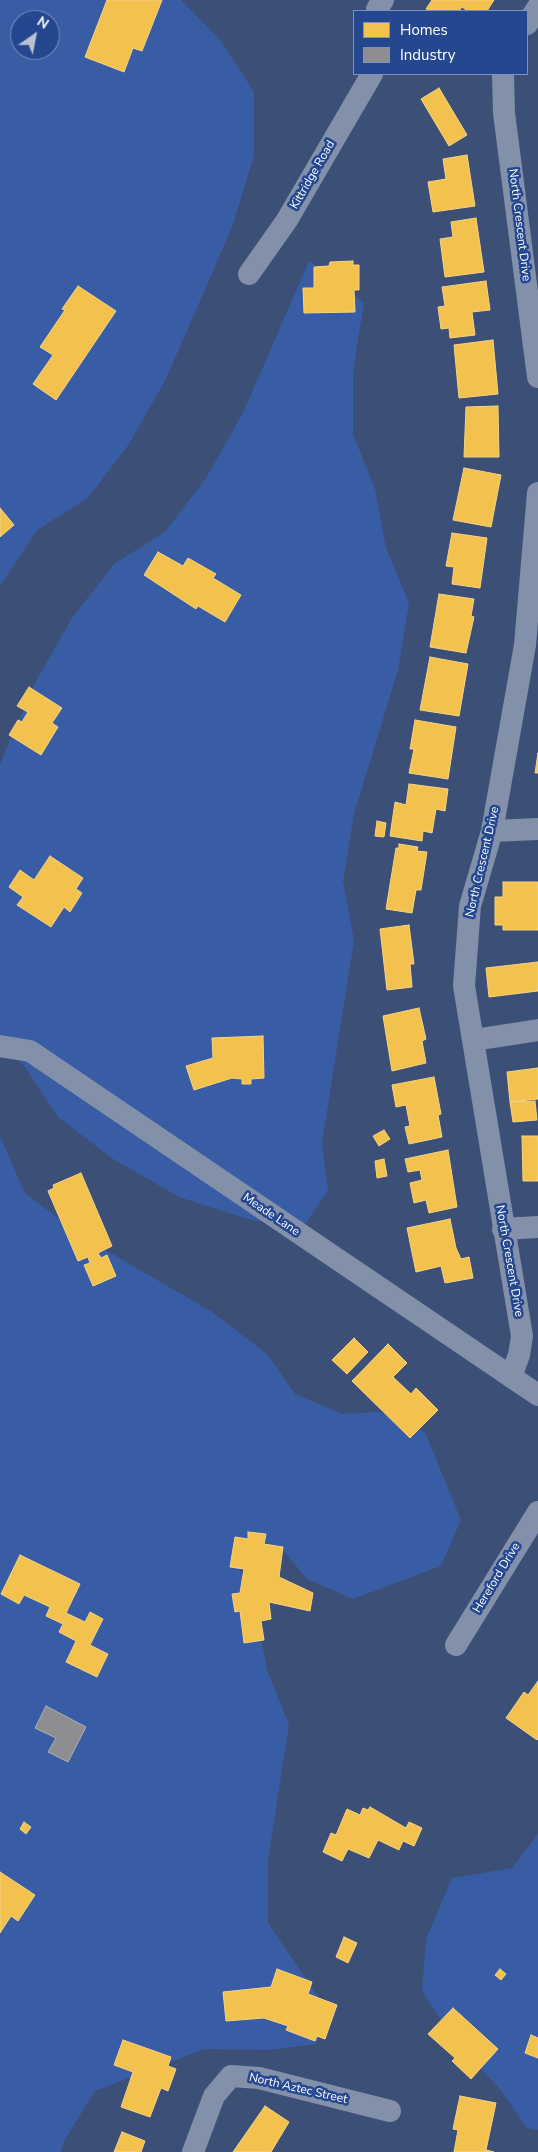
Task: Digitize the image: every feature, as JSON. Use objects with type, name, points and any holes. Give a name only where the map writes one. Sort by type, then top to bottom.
[{"type":"street","points":[[528,22],[538,7]]},
{"type":"street","name":"Kittridge Road","points":[[249,274],[287,220],[371,75]]},
{"type":"street","name":"North Crescent Drive","points":[[503,75],[504,113],[538,377]]},
{"type":"street","name":"North Crescent Drive","points":[[511,1377],[519,1355],[522,1336],[464,986],[470,906],[492,831],[533,607],[538,493]]},
{"type":"street","points":[[492,831],[538,829]]},
{"type":"street","points":[[474,1040],[538,1030]]},
{"type":"street","name":"Meade Lane","points":[[0,1046],[30,1051],[538,1395]]},
{"type":"street","points":[[503,1229],[538,1227]]},
{"type":"street","name":"Hereford Drive","points":[[456,1645],[538,1512]]},
{"type":"street","name":"North Aztec Street","points":[[193,2152],[214,2096],[231,2076],[259,2078],[390,2111]]},
{"type":"shaded area","points":[[0,0],[181,0],[221,41],[254,92],[254,156],[232,227],[166,379],[129,444],[88,498],[37,530],[0,586]]},
{"type":"shaded area","points":[[309,261],[364,303],[353,371],[353,434],[375,489],[386,548],[409,603],[398,670],[354,814],[343,881],[354,940],[322,1143],[328,1191],[304,1226],[251,1220],[179,1197],[113,1159],[58,1117],[25,1067],[0,1041],[0,764],[35,683],[72,618],[114,564],[165,532],[206,478],[243,413]]},
{"type":"shaded area","points":[[0,1136],[25,1193],[80,1235],[212,1312],[267,1354],[295,1394],[342,1414],[379,1412],[425,1432],[461,1520],[441,1566],[353,1599],[307,1579],[283,1550],[252,1537],[239,1567],[256,1611],[267,1670],[289,1725],[268,1860],[268,1923],[329,2013],[316,2044],[268,2050],[204,2049],[95,2091],[64,2141],[61,2152],[0,2152]]},
{"type":"shaded area","points":[[538,1834],[538,2130],[527,2128],[499,2088],[455,2042],[422,1991],[426,1939],[452,1878],[512,1868]]},
{"type":"building: Homes","points":[[107,0],[162,0],[142,51],[133,48],[124,72],[85,57]]},
{"type":"building: Homes","points":[[432,0],[494,0],[488,10],[466,10],[462,7],[460,10],[426,9]]},
{"type":"building: Homes","points":[[439,88],[467,135],[449,146],[421,99]]},
{"type":"building: Homes","points":[[467,155],[475,206],[433,212],[428,182],[446,179],[443,159]]},
{"type":"building: Homes","points":[[476,218],[484,272],[445,277],[440,239],[453,237],[451,222]]},
{"type":"building: Homes","points":[[353,261],[353,265],[359,265],[359,290],[354,290],[355,312],[304,313],[303,288],[314,288],[314,267],[329,266],[330,262]]},
{"type":"building: Homes","points":[[486,281],[490,310],[472,312],[475,335],[450,338],[449,328],[441,329],[438,307],[445,306],[442,287]]},
{"type":"building: Homes","points":[[78,286],[116,311],[56,400],[33,384],[53,355],[40,347],[65,310],[62,309]]},
{"type":"building: Homes","points":[[493,340],[498,394],[459,398],[454,345]]},
{"type":"building: Homes","points":[[498,406],[499,457],[464,457],[466,407]]},
{"type":"building: Homes","points":[[464,468],[501,475],[491,527],[453,520]]},
{"type":"building: Homes","points":[[0,508],[14,525],[0,537]]},
{"type":"building: Homes","points":[[452,533],[487,538],[480,588],[452,584],[454,567],[446,566]]},
{"type":"building: Homes","points":[[158,552],[183,566],[188,558],[216,574],[213,578],[241,595],[225,622],[198,606],[196,609],[144,575]]},
{"type":"building: Homes","points":[[439,594],[474,599],[471,616],[474,617],[466,653],[430,647]]},
{"type":"building: Homes","points":[[430,657],[468,664],[459,716],[420,710]]},
{"type":"building: Homes","points":[[29,687],[62,708],[52,723],[58,727],[41,755],[9,735],[18,720],[22,722],[28,712],[17,706]]},
{"type":"building: Homes","points":[[415,720],[456,727],[448,779],[409,773],[414,749],[410,749]]},
{"type":"building: Homes","points":[[538,753],[538,773],[535,773]]},
{"type":"building: Homes","points":[[409,784],[448,789],[445,811],[436,809],[432,833],[423,831],[422,841],[390,836],[395,802],[406,805]]},
{"type":"building: Homes","points":[[377,821],[386,823],[384,837],[375,836]]},
{"type":"building: Homes","points":[[399,844],[418,847],[417,851],[427,852],[421,890],[416,890],[412,913],[386,909],[396,848],[399,848]]},
{"type":"building: Homes","points":[[50,856],[83,878],[76,889],[82,893],[70,912],[64,907],[51,927],[17,905],[23,897],[9,887],[20,870],[34,880]]},
{"type":"building: Homes","points":[[503,882],[538,882],[538,930],[503,930],[503,925],[495,925],[495,897],[503,897]]},
{"type":"building: Homes","points":[[409,925],[414,964],[410,964],[412,987],[387,990],[380,929]]},
{"type":"building: Homes","points":[[538,962],[538,991],[489,997],[486,968]]},
{"type":"building: Homes","points":[[419,1008],[426,1039],[422,1041],[426,1063],[392,1071],[383,1016]]},
{"type":"building: Homes","points":[[263,1036],[264,1078],[251,1079],[251,1084],[242,1084],[242,1079],[232,1078],[194,1090],[186,1066],[213,1058],[212,1038]]},
{"type":"building: Homes","points":[[538,1068],[538,1099],[510,1102],[507,1072]]},
{"type":"building: Homes","points":[[434,1077],[441,1114],[438,1115],[442,1137],[409,1144],[405,1127],[410,1126],[406,1105],[396,1107],[392,1085]]},
{"type":"building: Homes","points":[[535,1101],[537,1120],[513,1122],[510,1102]]},
{"type":"building: Homes","points":[[384,1130],[390,1139],[379,1146],[373,1136]]},
{"type":"building: Homes","points":[[522,1136],[538,1136],[538,1181],[523,1181]]},
{"type":"building: Homes","points":[[448,1150],[457,1207],[429,1213],[426,1200],[414,1203],[410,1183],[422,1180],[420,1170],[408,1172],[405,1159]]},
{"type":"building: Homes","points":[[384,1159],[387,1176],[377,1178],[375,1161]]},
{"type":"building: Homes","points":[[81,1173],[112,1246],[98,1253],[101,1258],[107,1255],[116,1276],[93,1286],[84,1265],[90,1263],[88,1257],[78,1261],[48,1191],[54,1188],[53,1185]]},
{"type":"building: Homes","points":[[450,1219],[456,1248],[461,1259],[469,1257],[473,1278],[445,1283],[441,1266],[416,1272],[407,1228]]},
{"type":"building: Homes","points":[[354,1338],[368,1352],[347,1374],[332,1360]]},
{"type":"building: Homes","points":[[388,1344],[407,1363],[393,1377],[411,1394],[416,1388],[438,1410],[410,1438],[352,1381]]},
{"type":"building: Homes","points":[[248,1532],[266,1534],[264,1544],[283,1547],[279,1577],[313,1593],[310,1611],[269,1602],[271,1619],[261,1621],[264,1640],[244,1643],[240,1611],[235,1612],[232,1594],[240,1593],[244,1569],[230,1567],[235,1537],[248,1539]]},
{"type":"building: Homes","points":[[20,1555],[80,1584],[66,1613],[85,1622],[90,1612],[103,1619],[90,1645],[108,1654],[97,1677],[66,1662],[76,1641],[59,1632],[63,1624],[46,1616],[50,1607],[24,1595],[19,1604],[1,1594]]},
{"type":"building: Homes","points":[[538,1681],[537,1740],[506,1718],[524,1692],[528,1695]]},
{"type":"building: Homes","points":[[370,1807],[406,1828],[409,1822],[422,1828],[414,1846],[403,1841],[399,1850],[378,1840],[369,1858],[348,1849],[342,1861],[323,1852],[331,1833],[336,1835],[347,1809],[360,1815],[363,1808],[368,1810]]},
{"type":"building: Homes","points":[[24,1822],[31,1827],[26,1834],[20,1829]]},
{"type":"building: Homes","points":[[0,1872],[35,1895],[18,1921],[11,1916],[0,1933]]},
{"type":"building: Homes","points":[[344,1937],[357,1943],[348,1963],[336,1957]]},
{"type":"building: Homes","points":[[277,1969],[312,1982],[308,1994],[337,2005],[325,2039],[317,2036],[315,2041],[286,2030],[288,2026],[264,2018],[226,2021],[223,1992],[271,1987]]},
{"type":"building: Homes","points":[[500,1969],[506,1974],[501,1980],[495,1975]]},
{"type":"building: Homes","points":[[453,2008],[498,2049],[471,2079],[452,2061],[455,2058],[428,2034]]},
{"type":"building: Homes","points":[[531,2035],[538,2038],[538,2058],[525,2053]]},
{"type":"building: Homes","points":[[123,2040],[171,2057],[168,2066],[176,2069],[168,2091],[161,2088],[150,2117],[121,2107],[133,2072],[114,2065]]},
{"type":"building: Homes","points":[[460,2096],[496,2103],[486,2150],[494,2152],[454,2152],[458,2130],[453,2129]]},
{"type":"building: Homes","points":[[265,2106],[289,2122],[271,2152],[233,2152]]},
{"type":"building: Homes","points":[[122,2132],[145,2141],[141,2152],[114,2152]]},
{"type":"building: Industry","points":[[46,1706],[86,1727],[68,1762],[48,1752],[56,1738],[35,1728]]}]
